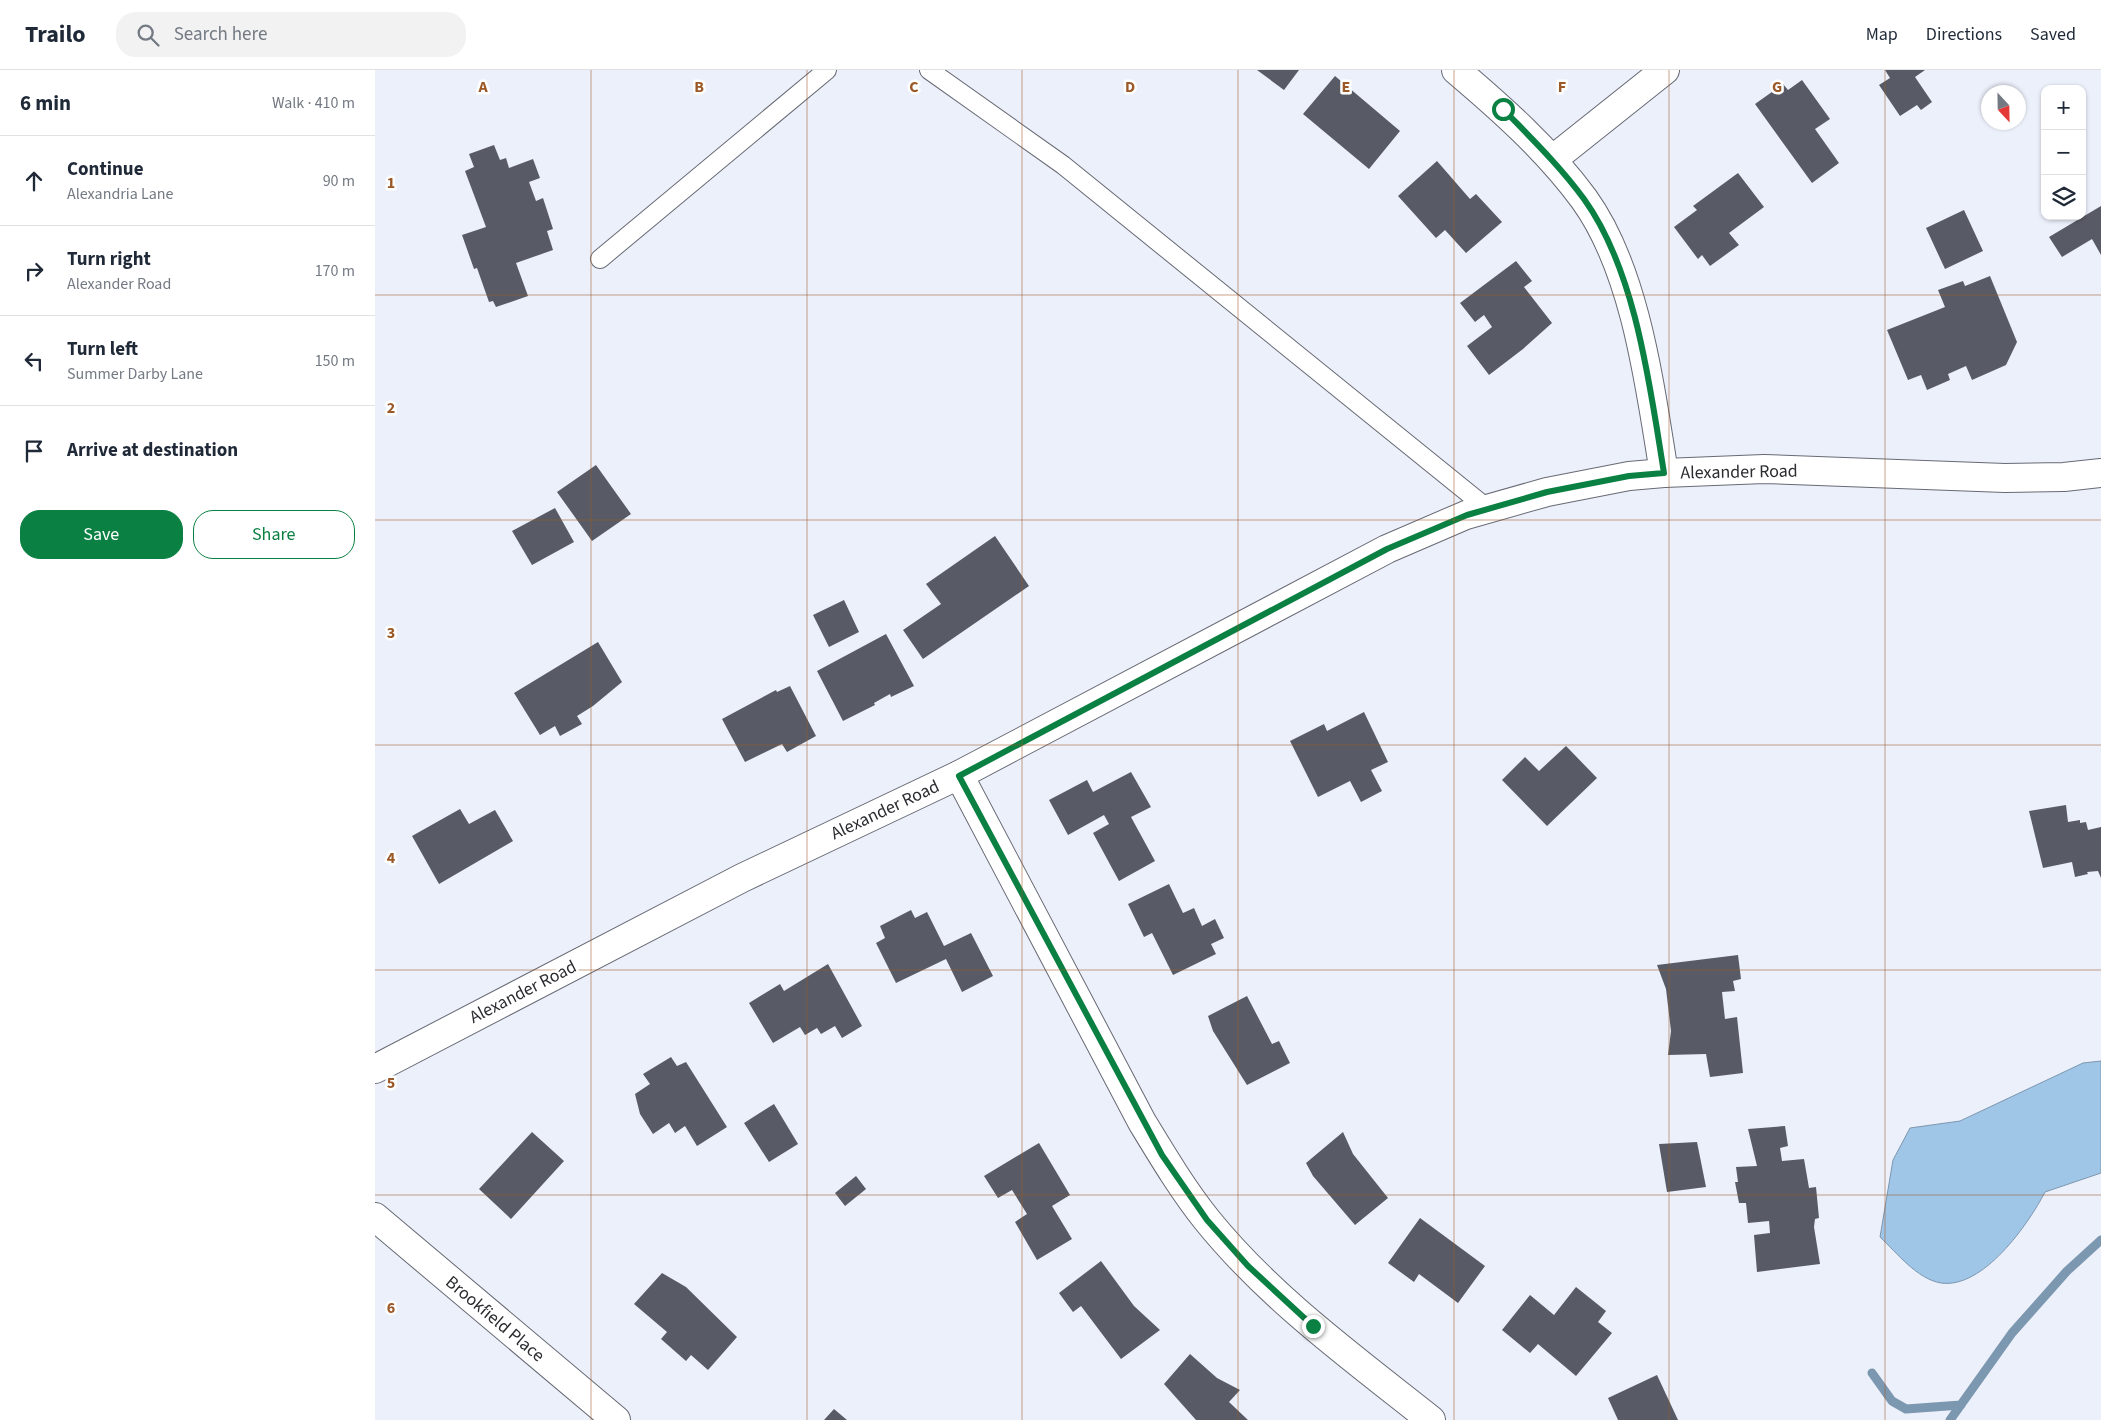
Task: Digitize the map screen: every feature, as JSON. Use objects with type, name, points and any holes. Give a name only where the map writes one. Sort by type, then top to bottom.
[{"type":"street","points":[[1456,70],[1503,109],[1551,160],[1584,200],[1601,229],[1624,282],[1648,377],[1664,473]]},
{"type":"street","points":[[1551,160],[1665,70]]},
{"type":"street","name":"Alexander Road","points":[[375,1069],[742,878],[959,776],[1387,549],[1488,509],[1547,492],[1629,476],[1664,473],[1763,469],[2005,478],[2064,477],[2101,473]]},
{"type":"street","points":[[959,776],[1142,1122],[1162,1155],[1207,1220],[1248,1266],[1313,1326],[1431,1420]]},
{"type":"street","name":"Brookfield Place","points":[[375,1217],[616,1420]]},
{"type":"lane","points":[[600,259],[827,70]]},
{"type":"lane","points":[[929,70],[1063,165],[1488,509]]},
{"type":"water","points":[[2101,1061],[2101,1173],[2045,1192],[2016,1237],[1988,1266],[1973,1276],[1957,1282],[1941,1283],[1932,1281],[1900,1258],[1880,1237],[1893,1160],[1910,1128],[1960,1121],[2083,1063]]},
{"type":"building","points":[[1257,70],[1299,70],[1284,90]]},
{"type":"building","points":[[1885,70],[1925,70],[1915,77],[1932,102],[1921,110],[1917,105],[1900,116],[1879,85],[1890,78]]},
{"type":"building","points":[[1335,76],[1400,131],[1369,169],[1303,114]]},
{"type":"building","points":[[1802,80],[1830,119],[1815,129],[1839,163],[1812,183],[1755,104],[1783,84],[1788,90]]},
{"type":"building","points":[[494,145],[500,160],[506,158],[509,168],[533,159],[540,178],[529,182],[536,201],[543,198],[553,229],[547,231],[553,250],[516,263],[528,296],[496,307],[493,301],[489,302],[477,268],[474,269],[462,235],[486,227],[465,171],[474,167],[469,154]]},
{"type":"building","points":[[1437,161],[1470,199],[1476,194],[1502,222],[1466,253],[1445,230],[1436,238],[1398,196]]},
{"type":"building","points":[[1738,173],[1764,207],[1729,233],[1739,245],[1710,266],[1702,255],[1698,259],[1674,227],[1697,210],[1693,206]]},
{"type":"building","points":[[2101,206],[2101,255],[2092,239],[2062,257],[2049,237],[2078,220],[2086,220],[2086,215]]},
{"type":"building","points":[[1964,210],[1983,251],[1945,269],[1926,228]]},
{"type":"building","points":[[1516,261],[1532,281],[1524,287],[1552,323],[1523,349],[1489,375],[1467,346],[1492,327],[1484,315],[1475,322],[1460,303]]},
{"type":"building","points":[[1990,276],[2017,342],[2006,365],[1972,380],[1966,366],[1948,374],[1950,380],[1927,390],[1921,375],[1908,380],[1887,330],[1945,307],[1938,290],[1963,281],[1965,286]]},
{"type":"building","points":[[596,465],[631,514],[592,541],[557,492]]},
{"type":"building","points":[[555,508],[574,542],[532,565],[512,531]]},
{"type":"building","points":[[995,536],[1029,586],[923,659],[903,630],[941,604],[926,584]]},
{"type":"building","points":[[844,600],[859,632],[829,647],[813,615]]},
{"type":"building","points":[[886,634],[914,686],[891,697],[890,694],[874,703],[875,705],[843,721],[817,671]]},
{"type":"building","points":[[598,642],[622,682],[593,706],[577,716],[582,724],[560,736],[555,726],[540,735],[514,693]]},
{"type":"building","points":[[790,686],[816,736],[787,752],[782,744],[745,762],[722,719],[776,690],[777,692]]},
{"type":"building","points":[[1364,712],[1388,762],[1371,770],[1382,791],[1361,802],[1350,781],[1318,797],[1290,741],[1324,724],[1327,731]]},
{"type":"building","points":[[1566,746],[1597,778],[1547,826],[1502,780],[1525,757],[1539,771]]},
{"type":"building","points":[[1131,772],[1151,807],[1131,817],[1155,861],[1119,881],[1093,833],[1109,824],[1104,815],[1068,835],[1049,800],[1087,780],[1093,792]]},
{"type":"building","points":[[2066,805],[2068,822],[2080,820],[2080,823],[2086,822],[2088,830],[2101,827],[2101,878],[2098,871],[2087,872],[2088,874],[2075,877],[2072,862],[2043,868],[2029,811]]},
{"type":"building","points":[[460,809],[469,824],[495,810],[513,841],[439,884],[412,836]]},
{"type":"building","points":[[1169,884],[1183,913],[1194,908],[1202,926],[1215,919],[1224,938],[1211,944],[1216,954],[1173,975],[1152,933],[1144,937],[1128,904]]},
{"type":"building","points":[[911,910],[915,918],[927,912],[944,946],[971,933],[993,976],[962,992],[946,959],[896,983],[876,943],[885,938],[880,926]]},
{"type":"building","points":[[1738,955],[1741,979],[1733,981],[1735,991],[1722,992],[1725,1019],[1737,1017],[1743,1073],[1710,1077],[1706,1054],[1668,1055],[1671,1031],[1666,989],[1657,965]]},
{"type":"building","points":[[828,964],[862,1026],[842,1038],[835,1026],[821,1034],[817,1028],[805,1035],[800,1027],[773,1043],[749,1003],[780,984],[784,991]]},
{"type":"building","points":[[1247,996],[1272,1044],[1279,1041],[1290,1063],[1247,1085],[1213,1031],[1208,1016]]},
{"type":"building","points":[[671,1057],[677,1066],[686,1062],[727,1127],[697,1146],[685,1126],[675,1133],[669,1123],[653,1134],[640,1114],[635,1094],[650,1084],[643,1074]]},
{"type":"building","points":[[774,1104],[798,1144],[769,1162],[744,1123]]},
{"type":"building","points":[[1785,1126],[1788,1146],[1780,1148],[1782,1161],[1804,1159],[1809,1188],[1816,1187],[1819,1218],[1815,1219],[1814,1227],[1820,1264],[1757,1272],[1754,1235],[1770,1233],[1769,1221],[1748,1223],[1746,1203],[1739,1203],[1735,1182],[1738,1182],[1736,1167],[1757,1166],[1748,1129]]},
{"type":"building","points":[[532,1132],[564,1161],[511,1219],[479,1189]]},
{"type":"building","points":[[1343,1132],[1353,1154],[1388,1198],[1355,1225],[1313,1176],[1306,1163]]},
{"type":"building","points":[[1697,1142],[1706,1187],[1667,1192],[1659,1144]]},
{"type":"building","points":[[1039,1143],[1070,1195],[1052,1206],[1072,1239],[1037,1260],[1015,1222],[1027,1214],[1012,1190],[998,1198],[984,1176]]},
{"type":"building","points":[[856,1176],[866,1189],[845,1206],[835,1193]]},
{"type":"building","points":[[1420,1218],[1485,1266],[1458,1303],[1419,1274],[1414,1282],[1388,1263]]},
{"type":"building","points":[[1101,1261],[1134,1306],[1160,1330],[1121,1359],[1081,1306],[1073,1312],[1059,1293]]},
{"type":"building","points":[[662,1273],[686,1287],[737,1337],[708,1370],[691,1355],[686,1361],[661,1339],[667,1332],[634,1304]]},
{"type":"building","points":[[1576,1287],[1606,1311],[1598,1322],[1612,1333],[1576,1376],[1538,1344],[1530,1353],[1502,1330],[1530,1295],[1554,1315]]},
{"type":"building","points":[[1190,1354],[1217,1378],[1240,1390],[1229,1402],[1248,1420],[1196,1420],[1164,1384]]},
{"type":"building","points":[[1657,1375],[1678,1420],[1618,1420],[1608,1398]]},
{"type":"building","points":[[834,1409],[847,1420],[824,1420]]},
{"type":"waterway","points":[[1950,1420],[2012,1333],[2067,1271],[2101,1240]]},
{"type":"waterway","points":[[1872,1373],[1892,1401],[1906,1409],[1961,1405]]},
{"type":"route","points":[[1313,1326],[1248,1266],[1207,1220],[1162,1155],[1142,1122],[959,776],[1387,549],[1467,515],[1547,492],[1629,476],[1664,473],[1648,377],[1624,282],[1601,229],[1584,200],[1551,160],[1503,109]]}]
